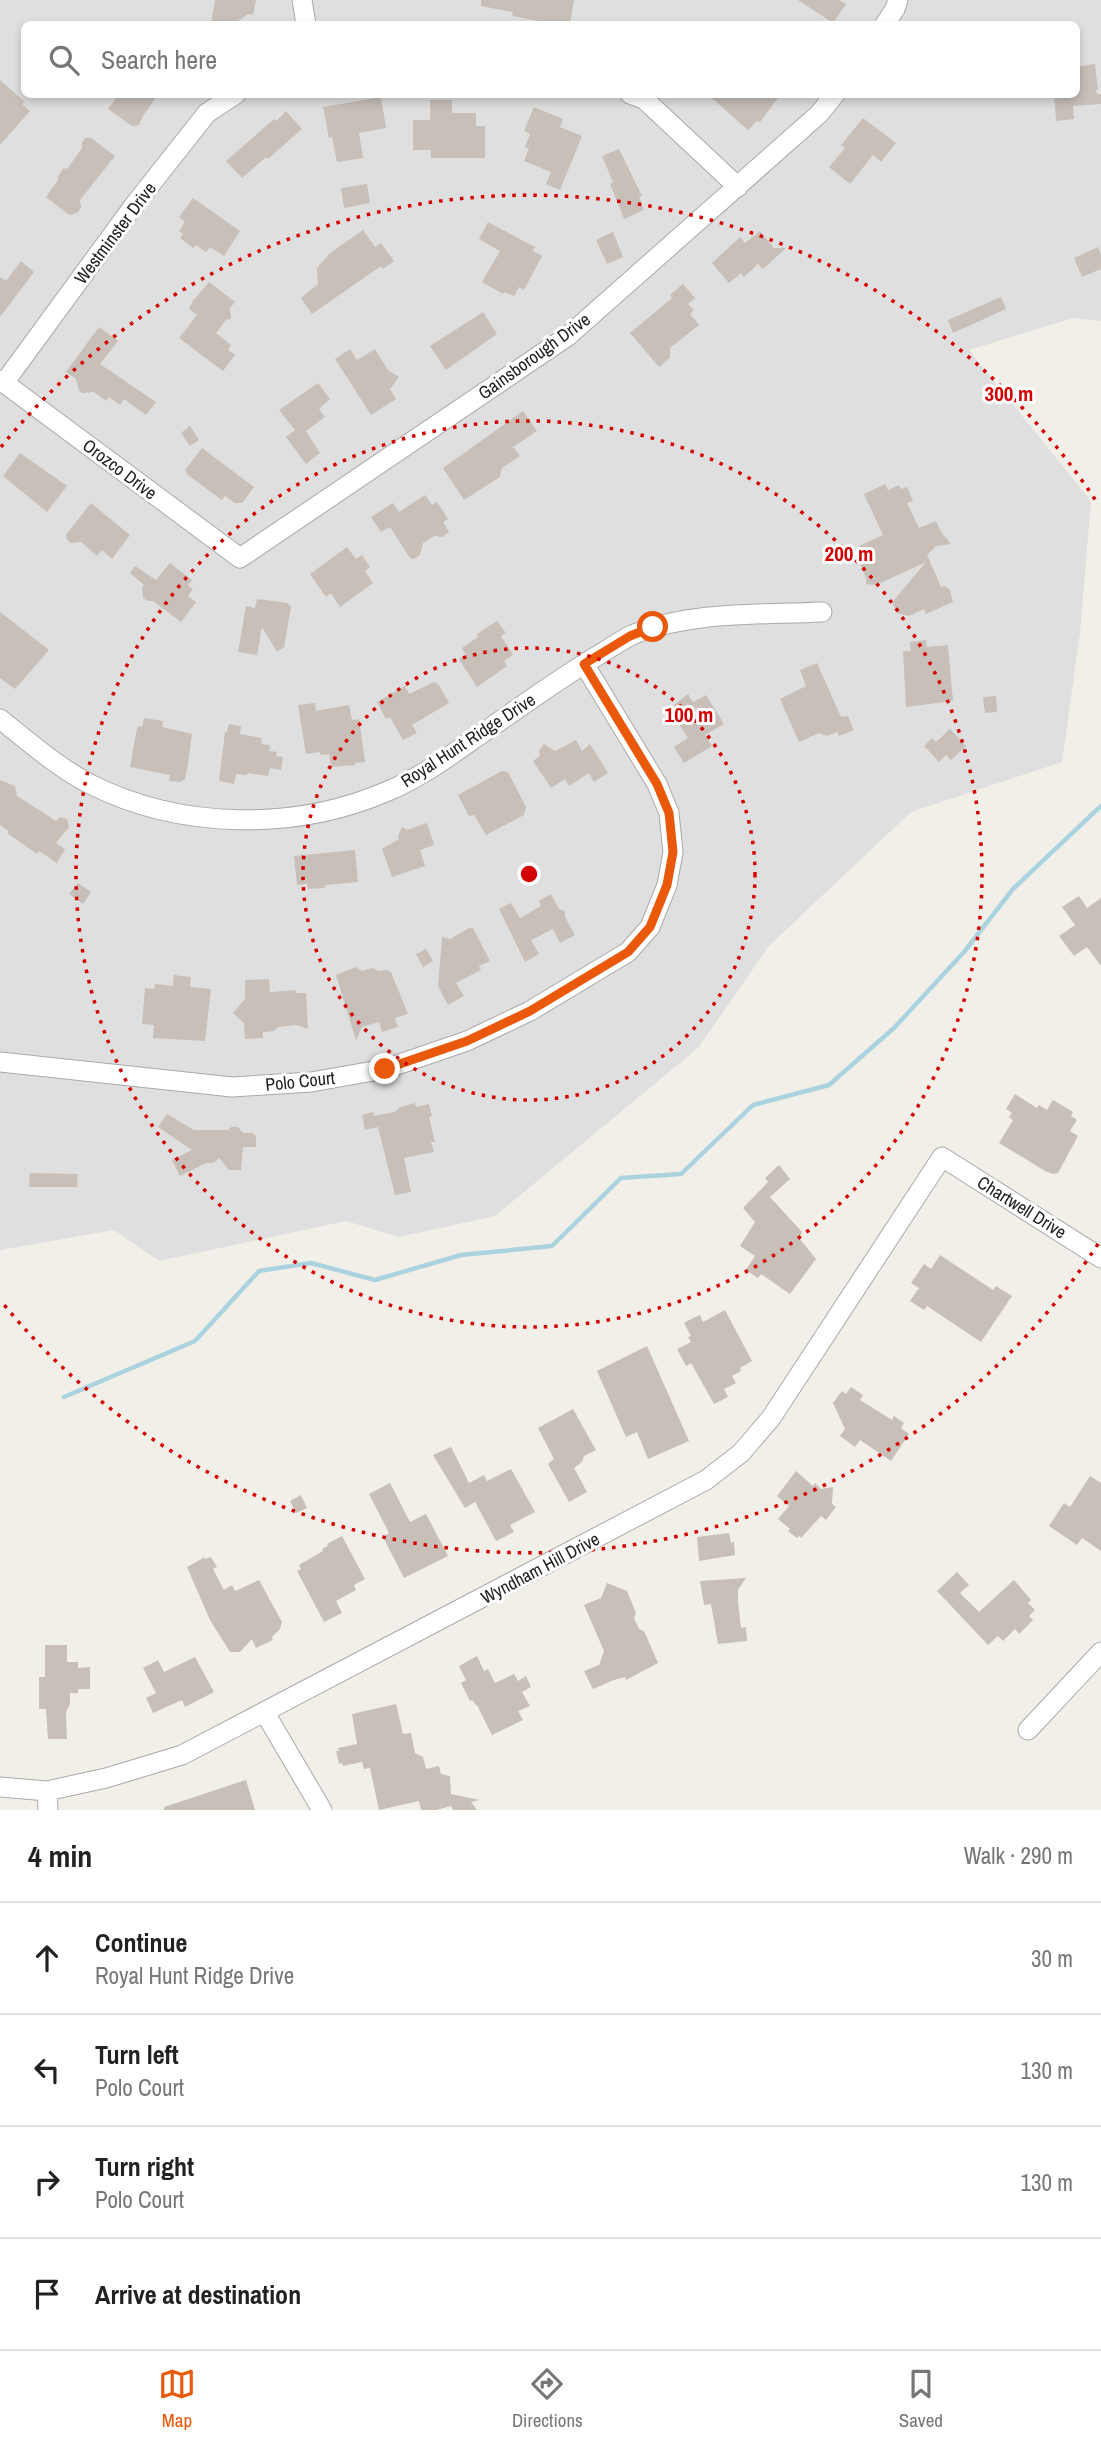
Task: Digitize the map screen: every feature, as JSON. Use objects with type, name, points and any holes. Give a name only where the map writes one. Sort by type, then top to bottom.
[{"type":"street","points":[[302,0],[306,21]]},
{"type":"street","points":[[888,21],[898,0]]},
{"type":"street","name":"Westminster Drive","points":[[2,381],[207,113],[230,98]]},
{"type":"street","points":[[641,98],[738,187]]},
{"type":"street","name":"Gainsborough Drive","points":[[240,558],[568,336],[819,114],[832,98]]},
{"type":"street","name":"Orozco Drive","points":[[2,381],[240,558]]},
{"type":"street","name":"Royal Hunt Ridge Drive","points":[[0,719],[47,757],[88,783],[121,798],[168,811],[214,818],[243,820],[311,815],[355,804],[420,775],[630,636],[676,621],[822,612]]},
{"type":"street","name":"Polo Court","points":[[0,1062],[232,1087],[311,1082],[373,1072],[480,1035],[530,1011],[628,952],[650,927],[667,885],[673,852],[669,813],[657,784],[584,664]]},
{"type":"street","name":"Chartwell Drive","points":[[943,1157],[1101,1258]]},
{"type":"street","name":"Wyndham Hill Drive","points":[[0,1787],[47,1800],[182,1755],[706,1479],[741,1453],[771,1418],[943,1157]]},
{"type":"street","points":[[1028,1730],[1101,1652]]},
{"type":"street","points":[[265,1713],[322,1810]]},
{"type":"shaded area","points":[[0,0],[1101,0],[1101,321],[1073,318],[969,350],[1091,501],[1080,633],[1062,762],[911,812],[769,946],[698,1048],[495,1216],[399,1237],[346,1221],[159,1261],[114,1230],[0,1250]]},
{"type":"building","points":[[215,0],[256,0],[253,15],[248,14],[238,21],[212,21]]},
{"type":"building","points":[[481,0],[574,0],[570,21],[538,21],[512,16],[513,12],[481,6]]},
{"type":"building","points":[[798,0],[839,0],[846,4],[834,21],[830,21]]},
{"type":"building","points":[[1095,64],[1096,90],[1097,94],[1101,94],[1101,104],[1073,106],[1074,119],[1056,121],[1054,98],[1080,98],[1080,66]]},
{"type":"building","points":[[0,80],[25,102],[22,104],[30,111],[0,145]]},
{"type":"building","points":[[116,98],[155,98],[139,125],[132,126],[108,109]]},
{"type":"building","points":[[381,98],[386,128],[359,133],[363,158],[337,162],[323,107]]},
{"type":"building","points":[[712,98],[778,98],[760,122],[757,121],[748,130]]},
{"type":"building","points":[[430,100],[452,100],[452,113],[476,113],[476,126],[485,126],[485,158],[431,158],[431,150],[413,150],[413,120],[430,120]]},
{"type":"building","points":[[534,107],[563,119],[560,127],[582,136],[560,190],[546,184],[551,172],[524,161],[529,149],[525,147],[530,134],[524,131]]},
{"type":"building","points":[[286,111],[302,129],[242,178],[226,161]]},
{"type":"building","points":[[863,118],[896,143],[881,162],[873,155],[850,184],[829,167],[845,148],[841,145]]},
{"type":"building","points":[[85,138],[91,138],[115,156],[80,200],[81,208],[77,213],[69,215],[46,197],[63,169],[68,168],[82,148]]},
{"type":"building","points":[[619,149],[642,196],[639,197],[644,210],[624,219],[602,156]]},
{"type":"building","points":[[367,184],[370,203],[344,208],[341,188]]},
{"type":"building","points":[[193,198],[240,231],[224,256],[210,247],[206,252],[196,245],[193,248],[180,238],[183,234],[179,231],[185,222],[179,217]]},
{"type":"building","points":[[488,222],[535,247],[533,251],[542,256],[524,290],[519,287],[514,296],[504,292],[503,294],[482,282],[500,251],[479,239]]},
{"type":"building","points":[[363,230],[375,247],[381,243],[394,261],[383,269],[381,266],[312,314],[301,298],[318,284],[317,268],[330,253]]},
{"type":"building","points":[[760,231],[774,248],[786,248],[763,269],[758,264],[744,277],[741,273],[729,283],[712,263],[740,237],[745,243]]},
{"type":"building","points":[[613,232],[623,257],[607,264],[596,240]]},
{"type":"building","points":[[1098,247],[1101,269],[1082,277],[1074,258]]},
{"type":"building","points":[[21,261],[34,272],[0,317],[0,277],[6,281]]},
{"type":"building","points":[[209,282],[235,302],[230,308],[231,319],[226,320],[216,333],[231,345],[228,350],[235,355],[223,371],[179,338],[197,315],[189,309],[192,302]]},
{"type":"building","points":[[683,284],[695,298],[688,304],[694,310],[690,314],[699,325],[670,348],[670,358],[659,367],[630,333],[672,298],[670,295]]},
{"type":"building","points":[[1001,297],[1006,309],[953,333],[948,320]]},
{"type":"building","points":[[483,312],[497,334],[446,370],[430,346]]},
{"type":"building","points":[[99,327],[118,341],[100,364],[156,402],[146,415],[124,399],[120,405],[109,397],[106,401],[94,392],[82,393],[76,379],[66,372]]},
{"type":"building","points":[[350,349],[357,360],[375,349],[388,370],[399,377],[390,389],[396,399],[371,415],[335,359]]},
{"type":"building","points":[[318,383],[330,399],[319,409],[325,417],[306,431],[320,453],[306,464],[286,437],[295,430],[279,410]]},
{"type":"building","points":[[523,411],[537,431],[513,447],[520,456],[502,468],[500,477],[464,500],[443,468]]},
{"type":"building","points":[[190,426],[199,440],[190,446],[181,433]]},
{"type":"building","points":[[202,448],[254,487],[242,503],[235,503],[225,496],[222,500],[188,475],[185,470]]},
{"type":"building","points":[[20,453],[67,486],[47,512],[3,476]]},
{"type":"building","points":[[885,484],[888,490],[899,485],[901,489],[907,487],[913,501],[907,503],[919,528],[936,521],[951,544],[936,546],[927,555],[941,587],[945,586],[950,590],[953,602],[926,614],[924,609],[909,616],[897,613],[893,604],[926,562],[876,585],[866,584],[860,563],[866,560],[859,546],[883,535],[864,494]]},
{"type":"building","points":[[425,495],[432,505],[437,502],[448,519],[443,522],[449,532],[442,537],[434,536],[423,543],[420,555],[414,559],[410,558],[390,527],[381,532],[371,517],[393,503],[399,512]]},
{"type":"building","points":[[91,503],[130,535],[112,559],[102,550],[97,556],[81,542],[71,543],[67,540],[66,535]]},
{"type":"building","points":[[347,547],[356,559],[362,555],[370,567],[365,571],[373,583],[340,607],[331,593],[326,597],[310,574]]},
{"type":"building","points":[[170,563],[192,580],[188,585],[193,589],[188,596],[196,602],[181,622],[153,601],[143,598],[144,585],[130,573],[135,566],[156,580]]},
{"type":"building","points":[[257,599],[288,603],[291,607],[284,647],[277,652],[262,627],[257,655],[238,652],[246,606],[255,608]]},
{"type":"building","points":[[0,612],[49,650],[15,689],[0,678]]},
{"type":"building","points":[[497,621],[506,633],[501,636],[513,655],[504,661],[507,666],[477,687],[459,659],[466,655],[462,648]]},
{"type":"building","points":[[926,640],[927,647],[948,645],[953,701],[906,707],[903,651],[911,651],[910,642]]},
{"type":"building","points":[[817,663],[841,717],[848,716],[854,730],[839,736],[837,732],[827,736],[819,733],[799,742],[780,699],[806,686],[800,670]]},
{"type":"building","points":[[434,682],[439,685],[449,703],[412,725],[417,733],[403,740],[390,717],[386,719],[377,702],[405,686],[409,694]]},
{"type":"building","points":[[688,694],[693,702],[706,695],[724,724],[705,735],[712,746],[684,763],[674,747],[688,738],[674,719],[670,708]]},
{"type":"building","points":[[996,696],[997,712],[985,713],[983,697]]},
{"type":"building","points":[[315,703],[316,711],[349,705],[352,720],[359,719],[365,762],[331,767],[329,754],[306,754],[298,705]]},
{"type":"building","points":[[144,718],[163,721],[162,727],[192,734],[185,779],[180,782],[169,781],[170,775],[130,767],[138,726],[142,727]]},
{"type":"building","points":[[229,724],[241,726],[240,734],[262,738],[261,744],[270,745],[269,751],[277,752],[276,756],[283,757],[281,770],[270,768],[268,776],[236,774],[234,784],[219,781],[225,732]]},
{"type":"building","points":[[950,729],[966,746],[951,760],[946,755],[939,762],[924,746],[932,738],[936,742]]},
{"type":"building","points":[[576,740],[582,751],[590,744],[608,773],[594,782],[589,773],[569,786],[565,779],[551,788],[533,761],[540,756],[539,751],[544,744],[555,751]]},
{"type":"building","points":[[502,771],[508,772],[526,807],[524,815],[486,835],[474,815],[469,816],[458,795]]},
{"type":"building","points":[[0,780],[15,786],[17,796],[56,821],[60,817],[67,819],[69,827],[56,843],[65,849],[57,863],[39,851],[37,854],[0,825]]},
{"type":"building","points":[[427,823],[434,845],[420,850],[425,866],[392,877],[382,849],[399,839],[402,827],[407,830]]},
{"type":"building","points":[[355,850],[358,882],[308,889],[307,884],[297,885],[294,856]]},
{"type":"building","points":[[78,883],[91,892],[83,904],[69,894]]},
{"type":"building","points":[[551,894],[559,909],[565,911],[565,917],[575,935],[560,943],[553,929],[531,940],[539,954],[525,962],[499,909],[511,903],[520,918],[541,906],[539,901]]},
{"type":"building","points":[[1079,896],[1087,908],[1101,898],[1101,966],[1087,947],[1074,956],[1059,936],[1075,925],[1062,907]]},
{"type":"building","points":[[473,928],[490,961],[479,966],[481,970],[456,983],[464,996],[448,1005],[438,986],[442,937],[450,939]]},
{"type":"building","points":[[426,949],[433,961],[423,967],[416,954]]},
{"type":"building","points":[[356,967],[362,971],[372,968],[391,972],[408,1014],[395,1018],[398,1027],[382,1032],[379,1022],[362,1027],[356,1040],[336,975]]},
{"type":"building","points":[[174,975],[191,977],[190,987],[211,989],[205,1041],[153,1038],[154,1025],[142,1024],[145,988],[154,989],[155,984],[173,986]]},
{"type":"building","points":[[269,979],[270,992],[296,990],[296,993],[306,993],[308,1029],[296,1025],[278,1027],[274,1031],[263,1032],[263,1038],[245,1039],[244,1023],[233,1013],[245,999],[245,980]]},
{"type":"building","points":[[1015,1094],[1037,1108],[1039,1105],[1047,1110],[1053,1100],[1073,1112],[1071,1116],[1077,1120],[1070,1131],[1078,1136],[1058,1173],[1045,1171],[999,1143],[1013,1120],[1009,1117],[1012,1113],[1006,1109]]},
{"type":"building","points":[[415,1103],[416,1107],[429,1104],[434,1152],[404,1158],[411,1192],[395,1195],[378,1127],[365,1130],[362,1115],[395,1112],[400,1107]]},
{"type":"building","points":[[167,1114],[194,1130],[228,1130],[238,1127],[243,1133],[253,1133],[256,1147],[243,1147],[241,1170],[229,1170],[219,1158],[214,1163],[206,1163],[180,1176],[172,1160],[192,1150],[158,1127]]},
{"type":"building","points":[[779,1165],[790,1179],[770,1197],[802,1232],[799,1238],[816,1259],[790,1294],[761,1274],[758,1278],[746,1270],[755,1256],[740,1246],[755,1222],[743,1208],[768,1182],[765,1178]]},
{"type":"building","points":[[30,1173],[78,1174],[77,1187],[29,1187]]},
{"type":"building","points":[[940,1255],[993,1290],[996,1286],[1012,1296],[981,1342],[927,1306],[924,1310],[910,1301],[919,1288],[911,1283],[924,1264],[931,1269]]},
{"type":"building","points":[[725,1310],[752,1361],[732,1376],[736,1383],[724,1389],[728,1397],[714,1404],[691,1363],[686,1366],[677,1349],[691,1342],[684,1323],[700,1315],[703,1322]]},
{"type":"building","points":[[647,1346],[689,1441],[648,1459],[637,1432],[626,1437],[597,1371]]},
{"type":"building","points":[[851,1387],[863,1395],[860,1400],[892,1420],[894,1416],[904,1423],[901,1428],[909,1434],[891,1461],[860,1440],[855,1447],[840,1436],[845,1429],[833,1403],[842,1391],[846,1394]]},
{"type":"building","points":[[573,1409],[596,1450],[584,1456],[582,1462],[574,1468],[587,1492],[569,1502],[548,1464],[554,1459],[538,1428]]},
{"type":"building","points":[[451,1447],[469,1483],[484,1475],[487,1481],[511,1469],[535,1512],[510,1525],[514,1532],[496,1541],[475,1502],[465,1508],[433,1455]]},
{"type":"building","points":[[796,1471],[813,1486],[815,1483],[821,1489],[833,1487],[832,1504],[836,1507],[826,1520],[821,1516],[801,1538],[788,1531],[790,1529],[778,1519],[789,1506],[777,1496]]},
{"type":"building","points":[[1090,1476],[1101,1483],[1101,1551],[1082,1538],[1077,1545],[1049,1526],[1064,1503],[1070,1507]]},
{"type":"building","points":[[390,1483],[410,1522],[426,1514],[448,1556],[404,1578],[383,1537],[389,1533],[369,1494]]},
{"type":"building","points":[[301,1495],[307,1508],[296,1513],[290,1501]]},
{"type":"building","points":[[729,1533],[731,1543],[734,1542],[735,1555],[699,1561],[697,1537]]},
{"type":"building","points":[[342,1536],[365,1579],[354,1585],[356,1590],[336,1601],[342,1613],[324,1622],[297,1571],[301,1569],[299,1565]]},
{"type":"building","points":[[205,1557],[211,1557],[217,1567],[213,1569],[224,1590],[232,1585],[235,1591],[259,1580],[282,1622],[280,1629],[272,1637],[273,1640],[256,1648],[252,1639],[240,1652],[230,1652],[210,1620],[187,1567]]},
{"type":"building","points":[[957,1572],[969,1585],[960,1593],[979,1612],[1014,1580],[1031,1600],[1028,1603],[1035,1610],[1029,1616],[1033,1620],[1019,1634],[1015,1629],[1003,1641],[998,1636],[988,1645],[937,1591]]},
{"type":"building","points":[[746,1578],[738,1590],[738,1602],[741,1628],[746,1627],[747,1641],[718,1644],[711,1604],[704,1605],[700,1581]]},
{"type":"building","points":[[607,1583],[627,1591],[636,1613],[634,1618],[639,1629],[644,1631],[658,1663],[626,1680],[625,1677],[614,1680],[593,1689],[584,1671],[599,1665],[604,1651],[584,1605],[601,1598]]},
{"type":"building","points":[[45,1645],[67,1645],[67,1662],[78,1662],[78,1668],[90,1667],[90,1689],[78,1689],[78,1693],[70,1693],[70,1704],[66,1712],[67,1739],[48,1739],[46,1709],[39,1709],[39,1677],[45,1677]]},
{"type":"building","points":[[477,1656],[484,1671],[488,1669],[495,1683],[514,1674],[518,1681],[526,1676],[531,1687],[522,1692],[530,1706],[518,1711],[523,1720],[492,1735],[478,1707],[470,1701],[461,1683],[466,1680],[459,1666]]},
{"type":"building","points":[[195,1657],[214,1692],[185,1707],[182,1700],[153,1713],[146,1698],[156,1693],[143,1668],[158,1660],[164,1672]]},
{"type":"building","points":[[396,1704],[403,1734],[411,1733],[415,1753],[423,1757],[426,1769],[439,1766],[441,1774],[450,1776],[451,1794],[480,1800],[471,1802],[477,1810],[453,1810],[451,1806],[421,1810],[419,1801],[379,1810],[370,1768],[364,1769],[362,1762],[343,1766],[342,1763],[339,1764],[336,1751],[339,1751],[338,1748],[357,1744],[352,1714]]},
{"type":"building","points":[[246,1780],[255,1810],[164,1810],[164,1807]]},
{"type":"waterway","points":[[64,1397],[195,1341],[259,1271],[311,1263],[375,1280],[461,1255],[552,1246],[621,1178],[681,1174],[753,1105],[829,1085],[894,1028],[964,952],[1013,889],[1101,806]]},
{"type":"route","points":[[385,1069],[467,1041],[530,1011],[628,952],[650,927],[667,885],[673,852],[669,813],[657,784],[584,664],[630,636],[653,627]]}]
